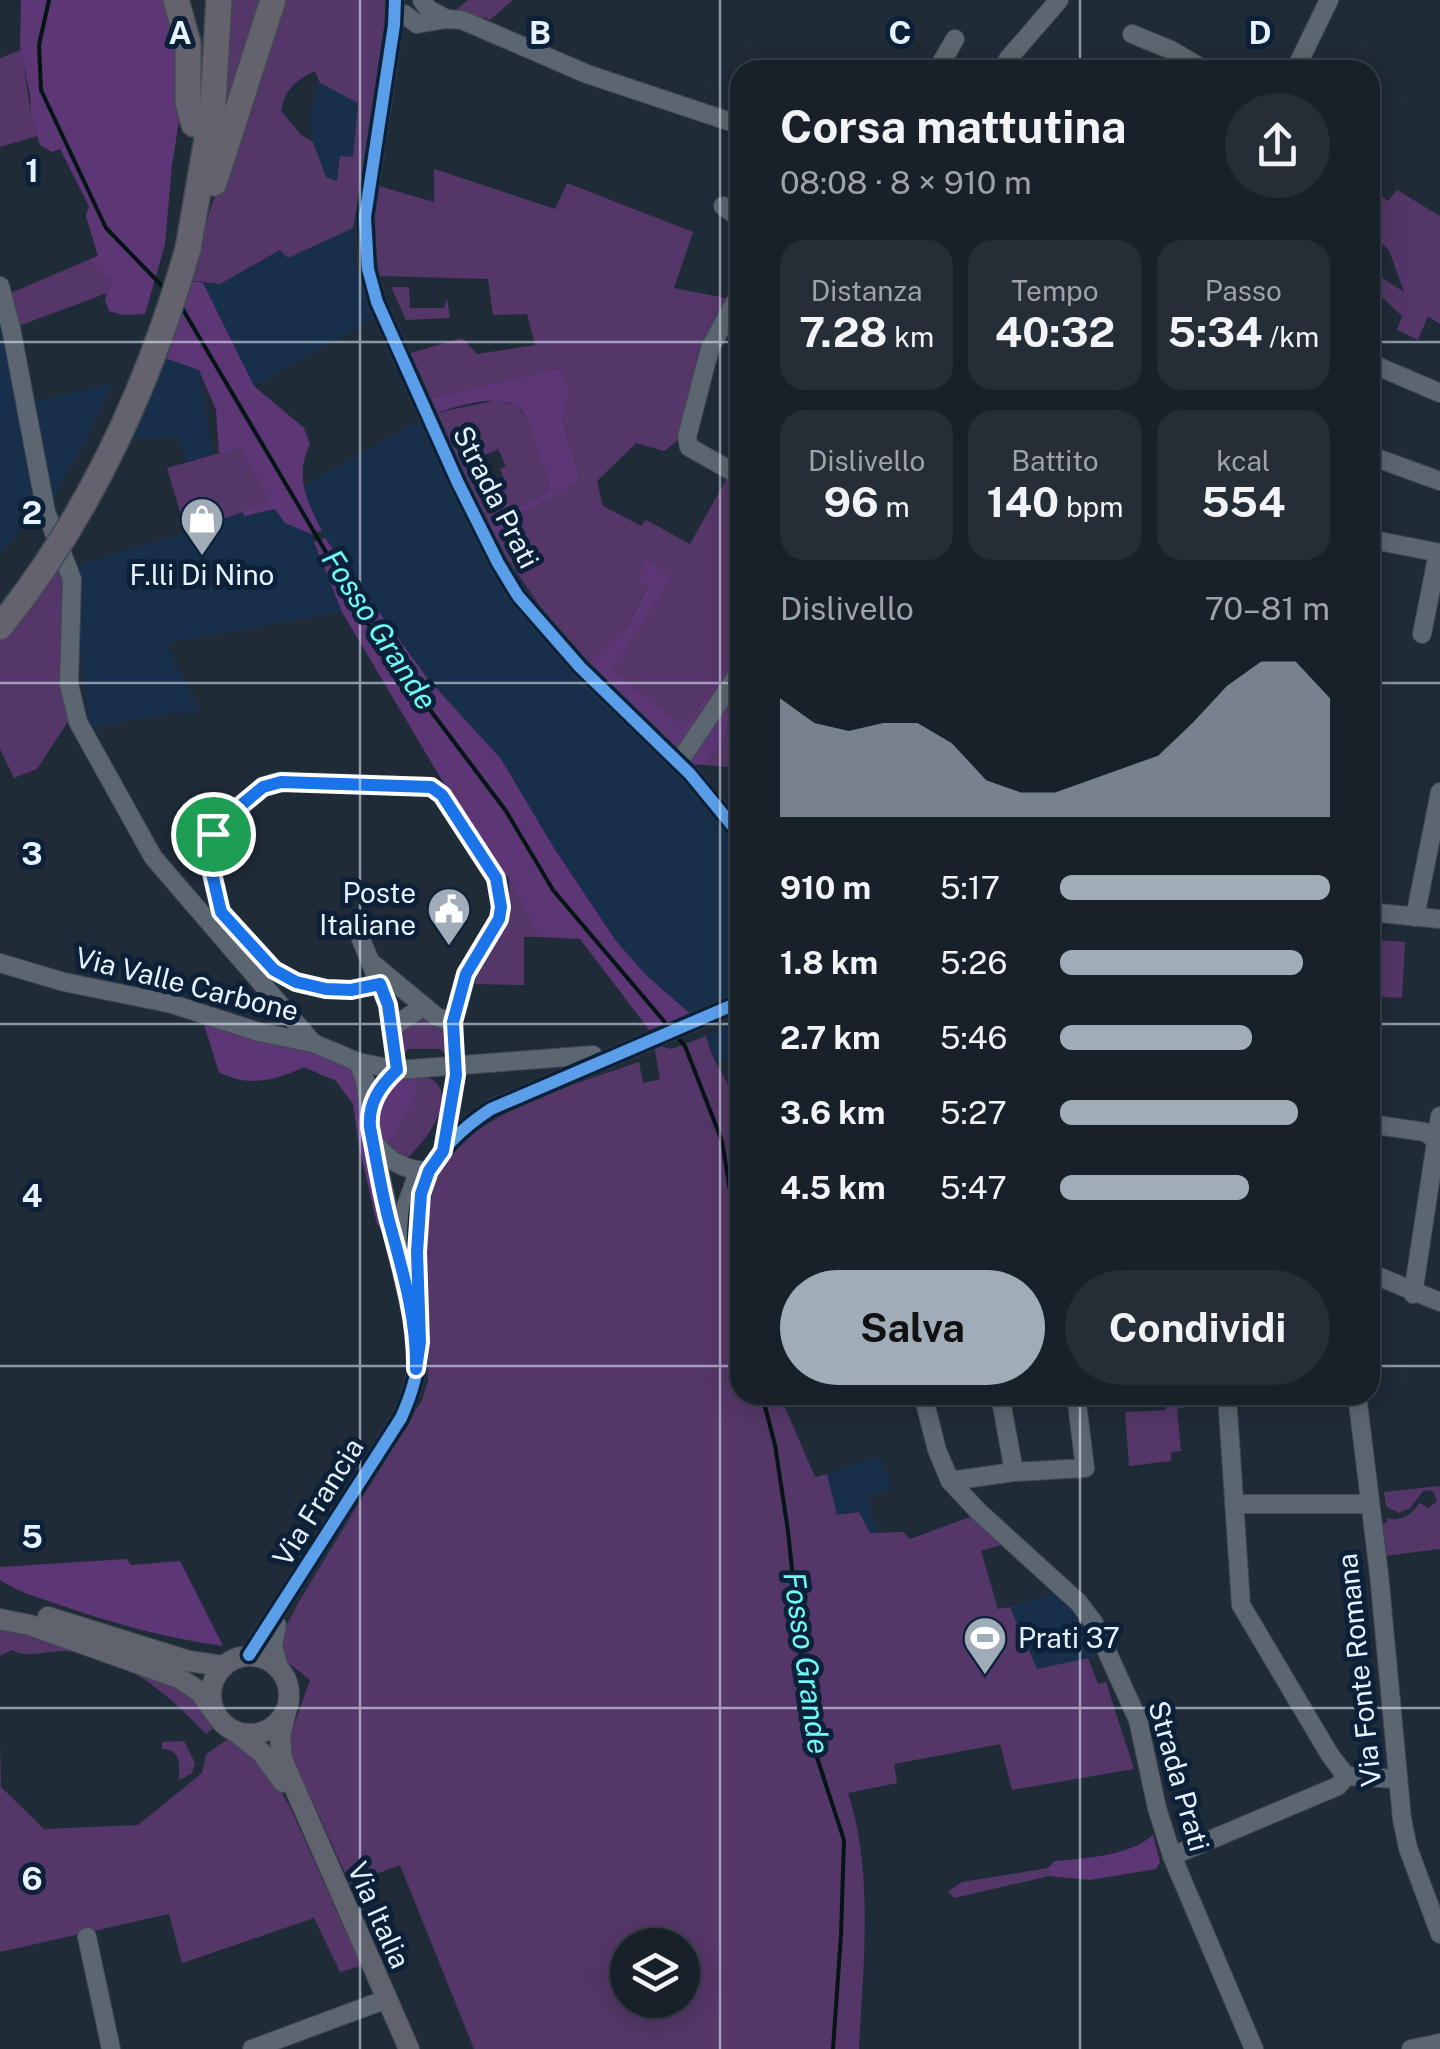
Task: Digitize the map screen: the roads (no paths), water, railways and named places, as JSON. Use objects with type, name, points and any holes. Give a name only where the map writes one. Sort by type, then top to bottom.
[{"type":"highway","points":[[176,0],[188,42],[188,102],[194,124]]},
{"type":"highway","points":[[0,627],[59,544],[114,449],[148,370],[181,248],[204,0]]},
{"type":"highway","points":[[0,601],[56,520],[105,430],[194,217],[213,104],[220,0]]},
{"type":"highway","points":[[194,217],[207,204],[274,0]]},
{"type":"main road","points":[[0,1606],[139,1644],[189,1662],[224,1666]]},
{"type":"main road","points":[[0,1619],[30,1625],[178,1678],[200,1692],[217,1716],[235,1732],[259,1734],[270,1729],[286,1711],[289,1688],[279,1668],[250,1656],[236,1658],[224,1666],[216,1674],[210,1695],[217,1716]]},
{"type":"main road","name":"Via Italia","points":[[286,1711],[280,1745],[300,1804],[409,2049]]},
{"type":"main road","name":"Via Italia","points":[[235,1732],[262,1752],[300,1804]]},
{"type":"street","points":[[422,0],[428,10],[446,19]]},
{"type":"street","points":[[1010,60],[1059,0]]},
{"type":"street","points":[[1301,60],[1329,0]]},
{"type":"street","points":[[400,4],[418,24],[462,20],[586,74],[730,122]]},
{"type":"street","name":"Strada Prati","points":[[382,107],[401,36],[400,4]]},
{"type":"street","name":"Strada Prati","points":[[400,4],[365,217],[368,268],[377,302],[449,462],[498,564],[518,596],[580,667],[680,762],[730,823]]},
{"type":"street","points":[[401,36],[446,19]]},
{"type":"street","points":[[1132,34],[1188,60]]},
{"type":"street","points":[[943,60],[955,39]]},
{"type":"street","points":[[724,206],[730,210]]},
{"type":"street","points":[[0,286],[46,512],[72,579],[69,684],[78,722],[153,857],[314,1043]]},
{"type":"street","points":[[730,312],[710,348],[686,442],[688,448],[706,460],[730,471]]},
{"type":"street","points":[[1380,367],[1440,393]]},
{"type":"street","points":[[1380,460],[1440,481]]},
{"type":"street","points":[[1380,541],[1439,553],[1422,634]]},
{"type":"street","points":[[680,762],[730,685]]},
{"type":"street","name":"Via Francia","points":[[380,984],[351,990],[296,982],[274,970],[221,912],[208,845],[221,822],[263,787],[281,782],[431,787],[442,795],[500,890],[499,919],[460,977],[453,1022],[456,1064],[444,1142]]},
{"type":"street","points":[[1415,917],[1440,792]]},
{"type":"street","points":[[1380,913],[1440,919]]},
{"type":"street","points":[[358,932],[388,1005],[397,1070],[382,1086],[369,1112]]},
{"type":"street","points":[[370,962],[437,1018],[453,1022]]},
{"type":"street","name":"Via Valle Carbone","points":[[0,963],[314,1043],[358,1062]]},
{"type":"street","points":[[391,1028],[424,1006]]},
{"type":"street","name":"Via Francia","points":[[404,1270],[405,1209],[425,1171],[467,1112],[552,1071],[628,1049],[730,1006]]},
{"type":"street","name":"Via Francia","points":[[358,1062],[397,1070],[575,1057],[628,1049]]},
{"type":"street","name":"Via Francia","points":[[358,1062],[404,1270],[416,1369]]},
{"type":"street","points":[[421,1068],[442,1080],[451,1104]]},
{"type":"street","points":[[1413,1294],[1440,1116]]},
{"type":"street","points":[[1380,1125],[1425,1132],[1438,1141]]},
{"type":"street","points":[[373,1141],[393,1162],[425,1171]]},
{"type":"street","name":"Via Francia","points":[[250,1656],[401,1418],[416,1369],[420,1320],[419,1210],[425,1171]]},
{"type":"street","points":[[1380,1278],[1440,1302]]},
{"type":"street","name":"Strada Prati","points":[[926,1405],[950,1481],[1078,1602],[1094,1623],[1142,1730],[1157,1808],[1172,1856],[1254,2049]]},
{"type":"street","points":[[1002,1405],[1014,1472]]},
{"type":"street","points":[[950,1481],[1085,1468],[1077,1405]]},
{"type":"street","points":[[1228,1405],[1239,1595],[1245,1616],[1346,1776]]},
{"type":"street","name":"Via Fonte Romana","points":[[1357,1405],[1408,1848],[1440,1934]]},
{"type":"street","points":[[1234,1504],[1370,1504]]},
{"type":"street","name":"Via Francia","points":[[279,1612],[273,1647],[279,1668]]},
{"type":"street","points":[[1172,1856],[1338,1786],[1346,1776]]},
{"type":"street","points":[[1346,1776],[1398,1780]]},
{"type":"street","points":[[87,1937],[111,2049]]},
{"type":"street","points":[[252,2049],[387,1999]]},
{"type":"street","points":[[1411,2049],[1440,2044]]},
{"type":"waterway","name":"Fosso Grande","points":[[49,0],[39,45],[41,90],[106,228],[166,290]]},
{"type":"waterway","name":"Fosso Grande","points":[[182,308],[379,642],[506,811],[553,890],[669,1027]]},
{"type":"waterway","name":"Fosso Grande","points":[[675,1034],[685,1046],[722,1141],[730,1190]]},
{"type":"waterway","name":"Fosso Grande","points":[[765,1405],[788,1531],[809,1733],[844,1840],[833,2049]]},
{"type":"place","name":"F.lli Di Nino","points":[[202,557]]},
{"type":"place","name":"Poste Italiane","points":[[449,947]]},
{"type":"place","name":"Prati 37","points":[[985,1676]]}]
